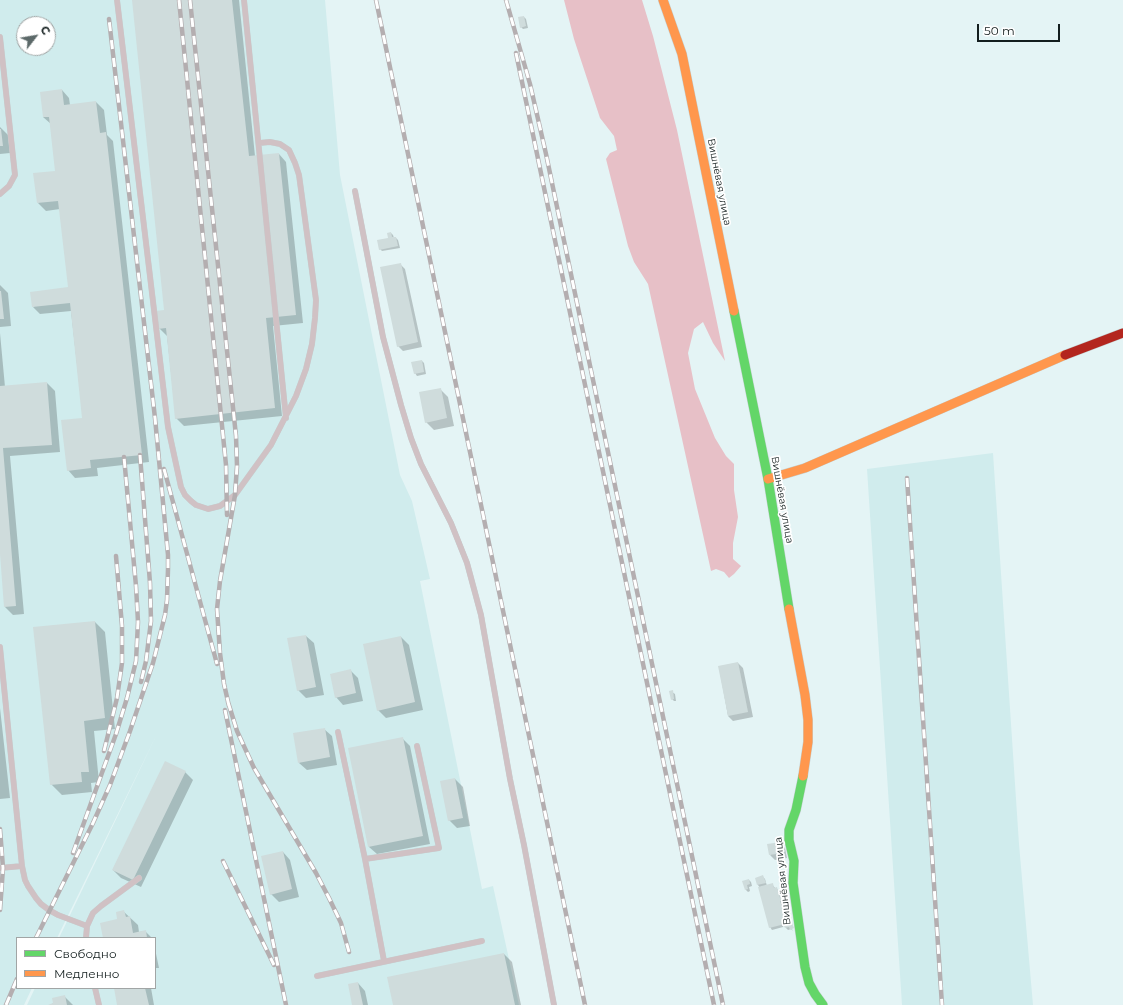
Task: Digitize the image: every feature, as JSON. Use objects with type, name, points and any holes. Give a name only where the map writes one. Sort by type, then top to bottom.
[{"type":"street","name":"Вишнёвая улица","points":[[663,0],[682,54],[768,479],[790,615],[805,694],[808,720],[808,742],[801,788],[796,810],[789,830],[789,840],[794,861],[794,889],[805,967],[809,983],[822,1005]]},
{"type":"street","points":[[768,479],[805,468],[1073,352],[1123,333]]},
{"type":"lane","points":[[117,0],[168,427],[181,487],[185,495],[191,501],[196,505],[208,509],[220,506],[235,495],[271,445],[296,396],[312,344],[316,300],[295,163],[289,150],[280,144],[270,142],[259,143]]},
{"type":"lane","points":[[244,0],[286,418]]},
{"type":"lane","points":[[0,37],[15,175],[9,186],[0,194]]},
{"type":"lane","points":[[355,191],[383,337],[399,398],[411,438],[421,464],[451,523],[468,563],[481,615],[510,779],[554,1005]]},
{"type":"lane","points":[[0,647],[22,866],[25,880],[36,898],[49,910],[87,926]]},
{"type":"lane","points":[[338,732],[384,961]]},
{"type":"lane","points":[[364,859],[439,848],[417,746]]},
{"type":"lane","points":[[0,868],[22,866]]},
{"type":"lane","points":[[86,937],[87,926],[94,913],[100,906],[139,878]]},
{"type":"lane","points":[[317,976],[482,941]]},
{"type":"lane","points":[[95,989],[98,1005]]},
{"type":"shaded area","points":[[0,0],[325,0],[340,175],[400,475],[412,501],[430,579],[420,581],[482,889],[493,886],[519,1005],[27,1005],[35,989],[156,989],[156,937],[59,937],[157,734],[57,937],[16,937],[16,989],[32,989],[24,1005],[0,1005]]},
{"type":"shaded area","points":[[564,0],[642,0],[653,36],[677,130],[725,361],[713,343],[703,322],[694,329],[688,353],[695,389],[715,438],[726,456],[734,464],[734,490],[738,517],[733,543],[733,559],[741,566],[729,578],[724,572],[716,569],[711,571],[648,284],[634,262],[628,246],[606,159],[610,153],[617,150],[614,136],[600,118],[574,39]]},
{"type":"shaded area","points":[[993,453],[1019,844],[1033,1005],[902,1005],[867,469]]},
{"type":"building","points":[[132,0],[232,0],[249,156],[279,153],[296,315],[266,318],[275,408],[175,419],[166,328],[158,329],[156,311],[164,310]]},
{"type":"building","points":[[524,16],[526,26],[520,28],[518,17]]},
{"type":"building","points":[[62,89],[64,105],[96,101],[100,133],[106,132],[142,455],[90,460],[91,468],[67,471],[61,420],[82,418],[70,303],[32,307],[30,292],[68,287],[58,201],[37,203],[33,173],[55,171],[49,117],[43,117],[40,92]]},
{"type":"building","points":[[1,129],[3,146],[0,146]]},
{"type":"building","points":[[391,232],[392,237],[396,237],[398,246],[379,250],[377,240],[388,238],[387,233]]},
{"type":"building","points":[[401,263],[418,342],[397,347],[380,267]]},
{"type":"building","points":[[1,291],[4,319],[0,319]]},
{"type":"building","points":[[422,360],[424,372],[414,374],[411,362]]},
{"type":"building","points":[[47,382],[52,445],[3,448],[16,606],[4,607],[0,554],[0,386]]},
{"type":"building","points":[[441,388],[447,418],[425,423],[419,392]]},
{"type":"building","points":[[95,621],[105,718],[84,721],[89,772],[81,772],[82,782],[50,785],[33,627]]},
{"type":"building","points":[[306,635],[316,687],[297,691],[287,638]]},
{"type":"building","points":[[401,636],[415,702],[377,711],[363,644]]},
{"type":"building","points":[[738,662],[748,712],[728,716],[718,666]]},
{"type":"building","points":[[351,669],[356,693],[335,698],[330,674]]},
{"type":"building","points":[[673,690],[674,699],[671,700],[669,691]]},
{"type":"building","points":[[325,728],[330,757],[298,763],[293,733]]},
{"type":"building","points":[[403,737],[423,836],[368,847],[348,748]]},
{"type":"building","points":[[165,761],[186,771],[133,880],[112,870]]},
{"type":"building","points":[[455,778],[463,818],[448,821],[440,781]]},
{"type":"building","points":[[781,842],[783,853],[769,855],[767,844]]},
{"type":"building","points":[[283,851],[292,889],[270,895],[261,856]]},
{"type":"building","points":[[763,875],[766,883],[757,885],[755,878]]},
{"type":"building","points":[[749,879],[750,884],[747,885],[748,889],[745,890],[742,881]]},
{"type":"building","points":[[773,883],[774,888],[777,887],[780,898],[783,896],[785,900],[780,901],[786,920],[782,922],[781,925],[769,928],[758,887]]},
{"type":"building","points":[[124,910],[126,917],[130,916],[133,933],[146,930],[147,937],[103,937],[100,923],[117,919],[116,912]]},
{"type":"building","points":[[790,918],[794,928],[790,930],[789,927],[785,928],[783,924],[787,922],[786,919]]},
{"type":"building","points":[[504,953],[515,1005],[393,1005],[387,977]]},
{"type":"building","points":[[358,982],[363,1005],[352,1005],[348,984]]},
{"type":"building","points":[[114,989],[145,989],[149,1005],[117,1005]]},
{"type":"building","points":[[65,995],[67,1005],[48,1005],[53,1003],[52,998]]},
{"type":"railway","points":[[179,0],[226,465],[227,515]]},
{"type":"railway","points":[[190,0],[236,436],[237,466],[235,495],[220,581],[217,609],[220,653],[224,684],[229,706]]},
{"type":"railway","points":[[376,0],[585,1005]]},
{"type":"railway","points":[[506,0],[530,84],[546,154],[723,1005]]},
{"type":"railway","points":[[36,937],[93,823],[110,785],[153,663],[165,615],[167,600],[168,555],[155,418],[109,19]]},
{"type":"railway","points":[[516,53],[714,1005]]},
{"type":"railway","points":[[140,455],[150,583],[151,621],[146,661],[141,682]]},
{"type":"railway","points":[[73,853],[116,734],[136,661],[138,622],[136,586],[124,457]]},
{"type":"railway","points":[[164,469],[217,664]]},
{"type":"railway","points":[[907,478],[942,1005]]},
{"type":"railway","points":[[104,751],[117,698],[122,663],[122,626],[116,556]]},
{"type":"railway","points":[[228,702],[237,731],[254,768],[316,873],[329,898],[341,923],[349,952]]},
{"type":"railway","points":[[225,710],[286,1005]]},
{"type":"railway","points":[[0,829],[3,868],[0,910]]},
{"type":"railway","points":[[223,861],[274,965]]},
{"type":"railway","points":[[6,1005],[16,981]]},
{"type":"traffic: fast","points":[[734,311],[768,479],[789,609]]},
{"type":"traffic: fast","points":[[803,776],[796,810],[789,830],[789,840],[794,861],[793,883],[805,967],[809,983],[823,1005]]},
{"type":"traffic: slow","points":[[663,0],[682,54],[734,311]]},
{"type":"traffic: slow","points":[[768,479],[805,468],[1065,355]]},
{"type":"traffic: slow","points":[[789,609],[805,695],[808,720],[808,742],[803,776]]},
{"type":"traffic: jam","points":[[1065,355],[1123,333]]}]
